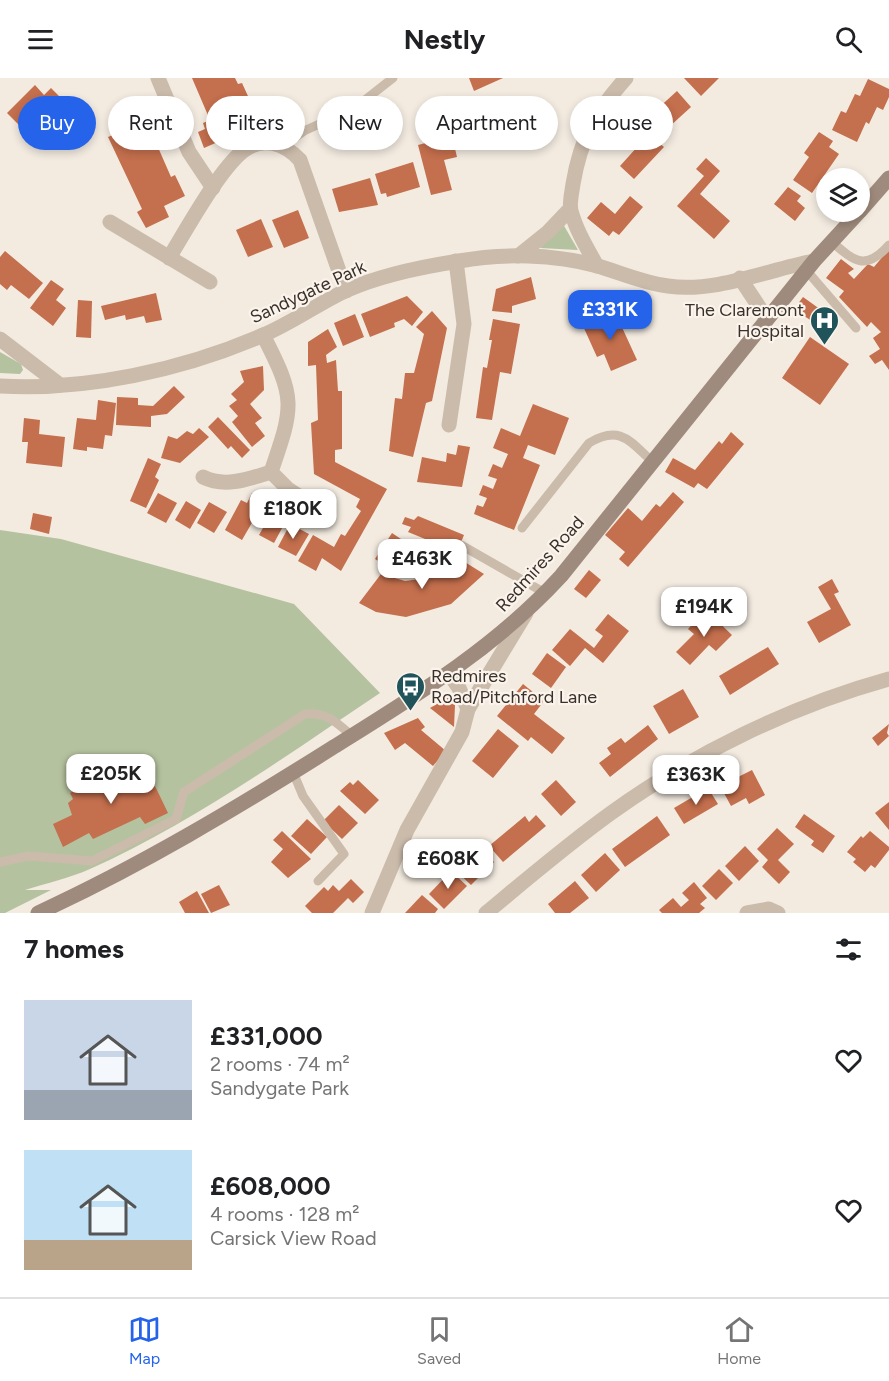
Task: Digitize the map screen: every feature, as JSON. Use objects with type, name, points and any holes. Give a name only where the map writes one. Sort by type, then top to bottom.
[{"type":"street","points":[[158,78],[189,152],[213,188]]},
{"type":"street","points":[[597,266],[582,240],[570,209],[578,154],[590,124],[626,78]]},
{"type":"street","points":[[169,258],[213,188],[242,152],[247,150]]},
{"type":"street","points":[[288,150],[300,160],[346,291]]},
{"type":"street","name":"Redmires Road","points":[[870,199],[889,178]]},
{"type":"street","points":[[518,256],[548,232],[570,209]]},
{"type":"street","points":[[110,222],[210,282]]},
{"type":"street","name":"Redmires Road","points":[[38,913],[179,839],[293,772],[352,736],[486,647],[528,611],[545,593],[654,463],[767,320],[849,222]]},
{"type":"street","name":"Sandygate Park","points":[[0,386],[31,388],[60,385],[168,367],[221,352],[263,335],[346,291],[420,267],[486,256],[518,256],[597,266],[668,286],[692,288],[811,266]]},
{"type":"street","points":[[449,425],[464,324],[456,261]]},
{"type":"street","points":[[740,279],[767,320]]},
{"type":"street","points":[[263,335],[288,390],[288,421],[271,472]]},
{"type":"street","points":[[0,339],[60,385]]},
{"type":"street","points":[[203,477],[215,483],[228,483],[271,472]]},
{"type":"street","points":[[271,472],[288,489],[322,511]]},
{"type":"street","points":[[372,913],[407,830],[462,732],[468,709],[528,611]]},
{"type":"street","points":[[449,673],[459,688],[468,709]]},
{"type":"street","points":[[486,913],[595,825],[682,768],[787,715],[829,698],[889,679]]},
{"type":"street","points":[[747,913],[769,909],[778,913]]},
{"type":"lane","points":[[305,131],[356,107],[393,78]]},
{"type":"lane","points":[[832,242],[848,256],[867,262],[876,259],[889,246]]},
{"type":"lane","points":[[811,266],[856,328]]},
{"type":"lane","points":[[522,528],[588,443],[601,436],[616,433],[624,437],[654,463]]},
{"type":"lane","points":[[409,554],[461,545],[545,593]]},
{"type":"lane","points":[[0,862],[28,856],[92,861],[176,819],[184,792],[305,714],[319,713],[331,718],[352,736]]},
{"type":"lane","points":[[293,772],[303,796],[344,854],[318,881]]},
{"type":"green space","points":[[563,224],[578,250],[540,248]]},
{"type":"green space","points":[[0,352],[21,364],[23,370],[20,374],[0,373]]},
{"type":"green space","points":[[0,530],[61,539],[294,604],[380,693],[239,787],[166,831],[90,869],[25,890],[51,890],[5,913],[0,913]]},
{"type":"building","points":[[192,78],[235,78],[238,84],[242,83],[248,96],[206,96],[206,111]]},
{"type":"building","points":[[469,78],[503,78],[474,91]]},
{"type":"building","points":[[684,78],[719,78],[701,96]]},
{"type":"building","points":[[868,79],[889,89],[889,97],[883,110],[877,107],[869,124],[866,122],[857,142],[832,130],[841,111],[846,113],[855,94],[860,96]]},
{"type":"building","points":[[35,85],[44,95],[51,88],[59,96],[24,96]]},
{"type":"building","points":[[677,91],[691,107],[673,123],[673,96]]},
{"type":"building","points":[[18,102],[18,124],[7,113]]},
{"type":"building","points":[[206,122],[206,147],[204,148],[198,132],[205,129],[203,123]]},
{"type":"building","points":[[819,132],[833,141],[829,147],[839,154],[829,168],[816,168],[816,187],[812,193],[793,180],[809,157],[804,153]]},
{"type":"building","points":[[114,150],[159,150],[171,177],[175,175],[185,196],[164,206],[169,217],[146,228],[137,212],[142,209]]},
{"type":"building","points":[[419,150],[455,150],[457,157],[444,160],[452,190],[431,195]]},
{"type":"building","points":[[634,150],[661,150],[634,179],[620,166]]},
{"type":"building","points":[[706,158],[720,171],[700,194],[730,221],[714,239],[677,206],[704,176],[696,169]]},
{"type":"building","points":[[413,162],[420,187],[387,197],[386,193],[381,194],[375,174]]},
{"type":"building","points":[[370,178],[378,205],[339,212],[332,189]]},
{"type":"building","points":[[788,187],[801,196],[797,201],[805,208],[795,221],[774,204]]},
{"type":"building","points":[[630,196],[643,207],[619,235],[613,231],[609,236],[587,218],[601,202],[615,214]]},
{"type":"building","points":[[298,210],[309,238],[284,248],[272,220]]},
{"type":"building","points":[[261,219],[273,247],[248,257],[236,230]]},
{"type":"building","points":[[889,249],[889,370],[882,360],[875,364],[869,356],[880,349],[873,338],[881,332],[871,322],[867,327],[839,297],[844,291],[826,278],[841,259],[854,269],[848,273],[854,279],[868,264],[874,267]]},
{"type":"building","points":[[5,251],[43,283],[29,299],[11,285],[7,290],[0,284],[0,257]]},
{"type":"building","points":[[531,277],[536,299],[512,306],[512,313],[492,311],[496,289]]},
{"type":"building","points":[[51,280],[64,289],[56,300],[66,308],[53,326],[30,308]]},
{"type":"building","points":[[156,293],[162,320],[146,323],[144,316],[126,320],[125,315],[105,320],[101,306]]},
{"type":"building","points":[[407,296],[423,312],[412,326],[404,319],[394,323],[395,327],[370,337],[361,314]]},
{"type":"building","points":[[803,297],[824,312],[816,324],[794,309]]},
{"type":"building","points":[[78,300],[92,301],[91,338],[76,337]]},
{"type":"building","points":[[432,311],[447,328],[432,401],[426,403],[413,457],[389,451],[395,398],[402,399],[405,373],[414,373],[424,334],[416,327]]},
{"type":"building","points":[[615,312],[637,360],[611,371],[604,354],[597,357],[583,326]]},
{"type":"building","points":[[355,314],[364,337],[343,346],[334,323]]},
{"type":"building","points":[[493,319],[520,324],[511,374],[500,372],[492,420],[476,418],[483,367],[487,368],[492,340],[489,340]]},
{"type":"building","points":[[328,329],[337,347],[326,355],[327,363],[336,360],[338,391],[342,391],[342,449],[335,450],[335,462],[387,489],[341,571],[322,558],[316,571],[298,561],[313,535],[334,547],[341,534],[345,536],[361,511],[356,507],[360,499],[314,474],[311,423],[318,420],[316,365],[308,366],[308,342]]},
{"type":"building","points":[[810,337],[849,364],[820,405],[782,378]]},
{"type":"building","points":[[263,366],[264,390],[250,404],[262,418],[255,423],[265,436],[252,447],[232,422],[238,416],[229,406],[237,400],[231,394],[244,382],[240,371]]},
{"type":"building","points":[[174,386],[185,397],[167,414],[151,416],[151,427],[116,425],[117,397],[138,398],[138,405],[153,406]]},
{"type":"building","points":[[98,400],[116,403],[112,436],[105,435],[103,449],[87,447],[87,451],[73,449],[77,418],[96,420]]},
{"type":"building","points":[[533,404],[569,418],[555,455],[528,445],[523,458],[540,465],[514,530],[474,514],[477,505],[483,507],[487,498],[479,495],[483,485],[493,489],[497,479],[488,476],[493,464],[502,468],[508,454],[493,448],[501,428],[520,436]]},
{"type":"building","points":[[218,417],[250,450],[242,458],[231,446],[228,449],[208,427]]},
{"type":"building","points":[[24,418],[40,420],[39,434],[65,437],[62,467],[26,463],[28,442],[22,442]]},
{"type":"building","points":[[199,428],[209,437],[180,463],[161,458],[168,436],[177,439],[187,431],[193,434]]},
{"type":"building","points":[[731,432],[744,444],[707,489],[698,483],[694,488],[665,472],[673,458],[695,470],[719,441],[722,444]]},
{"type":"building","points":[[458,445],[470,447],[462,487],[417,482],[422,457],[446,462],[447,453],[456,455]]},
{"type":"building","points":[[148,458],[161,464],[155,477],[159,480],[146,508],[130,501]]},
{"type":"building","points":[[673,492],[684,502],[628,567],[619,559],[625,552],[605,535],[628,508],[642,521],[656,504],[660,507]]},
{"type":"building","points":[[158,493],[177,503],[166,523],[147,513]]},
{"type":"building","points":[[252,493],[265,500],[242,540],[225,530],[241,500],[247,503]]},
{"type":"building","points":[[275,495],[288,503],[281,516],[287,519],[274,543],[259,535],[263,528],[258,525]]},
{"type":"building","points":[[186,501],[201,510],[190,529],[175,520]]},
{"type":"building","points":[[209,502],[227,512],[214,533],[197,523]]},
{"type":"building","points":[[33,513],[52,517],[49,534],[30,529]]},
{"type":"building","points":[[418,516],[464,535],[457,552],[408,532],[411,527],[402,524],[405,517],[414,520]]},
{"type":"building","points":[[290,524],[309,534],[296,556],[278,547]]},
{"type":"building","points":[[392,533],[404,541],[388,567],[375,559]]},
{"type":"building","points":[[452,554],[484,574],[451,604],[406,617],[376,612],[359,603],[381,574],[405,581],[420,579],[439,569]]},
{"type":"building","points":[[589,570],[601,580],[586,598],[574,589]]},
{"type":"building","points":[[832,579],[839,592],[834,594],[851,625],[819,643],[807,622],[831,609],[818,587]]},
{"type":"building","points":[[706,610],[732,635],[716,651],[709,645],[690,665],[676,652],[694,634],[688,629]]},
{"type":"building","points":[[608,614],[629,631],[603,663],[585,648],[570,666],[552,650],[570,629],[594,648],[603,636],[595,630]]},
{"type":"building","points":[[768,647],[779,664],[730,695],[719,676]]},
{"type":"building","points":[[547,653],[566,667],[551,688],[532,674]]},
{"type":"building","points":[[523,684],[544,701],[534,714],[565,738],[552,754],[531,737],[528,741],[497,716]]},
{"type":"building","points":[[683,689],[699,717],[669,734],[653,706]]},
{"type":"building","points":[[451,696],[455,705],[454,727],[430,708]]},
{"type":"building","points":[[418,718],[425,727],[421,730],[446,751],[433,766],[405,743],[395,750],[384,733]]},
{"type":"building","points":[[889,724],[887,733],[889,736],[878,746],[872,738]]},
{"type":"building","points":[[648,725],[658,739],[610,777],[599,763],[611,754],[607,748],[621,738],[625,743]]},
{"type":"building","points":[[498,729],[519,746],[493,778],[472,761]]},
{"type":"building","points":[[130,766],[143,772],[156,788],[168,813],[145,824],[140,817],[93,839],[89,833],[63,847],[53,824],[72,815],[68,803],[73,799],[70,793],[120,767]]},
{"type":"building","points":[[752,770],[765,795],[749,804],[746,798],[731,806],[718,782],[731,775],[734,779]]},
{"type":"building","points":[[358,780],[379,800],[365,814],[340,791],[350,782],[353,785]]},
{"type":"building","points":[[556,780],[576,802],[561,816],[541,794]]},
{"type":"building","points":[[708,788],[718,804],[684,824],[674,808]]},
{"type":"building","points":[[889,802],[889,830],[875,813]]},
{"type":"building","points":[[339,805],[358,823],[342,839],[323,821]]},
{"type":"building","points":[[804,814],[835,836],[823,853],[811,845],[814,841],[795,827]]},
{"type":"building","points":[[536,815],[546,826],[503,862],[489,846],[525,816],[529,822]]},
{"type":"building","points":[[657,816],[670,835],[625,867],[612,849]]},
{"type":"building","points":[[307,819],[327,837],[311,854],[291,836]]},
{"type":"building","points":[[777,828],[794,844],[778,860],[790,872],[779,884],[762,867],[768,860],[757,849]]},
{"type":"building","points":[[282,831],[311,859],[288,878],[271,862],[283,849],[273,840]]},
{"type":"building","points":[[870,831],[889,847],[889,850],[875,868],[871,865],[865,872],[853,862],[856,859],[847,852],[861,836],[863,838]]},
{"type":"building","points":[[478,846],[494,862],[471,885],[455,870]]},
{"type":"building","points":[[745,846],[759,861],[739,881],[725,866]]},
{"type":"building","points":[[605,853],[620,870],[596,892],[581,875]]},
{"type":"building","points":[[719,869],[733,883],[716,900],[702,886]]},
{"type":"building","points":[[451,871],[467,886],[444,909],[429,894]]},
{"type":"building","points":[[351,879],[364,892],[353,903],[348,898],[333,913],[312,913],[305,906],[324,887],[328,891],[333,885],[339,891]]},
{"type":"building","points":[[575,881],[589,898],[570,913],[555,913],[548,904]]},
{"type":"building","points":[[694,882],[707,898],[700,904],[705,908],[699,913],[662,913],[659,910],[673,898],[681,907],[689,900],[682,893]]},
{"type":"building","points":[[219,885],[230,905],[211,913],[201,894]]},
{"type":"building","points":[[197,891],[209,913],[185,913],[179,902]]},
{"type":"building","points":[[422,895],[438,909],[435,913],[405,913]]},
{"type":"place","name":"The Claremont Hospital","points":[[825,346]]},
{"type":"place","name":"Redmires Road/Pitchford Lane","points":[[410,712]]}]
